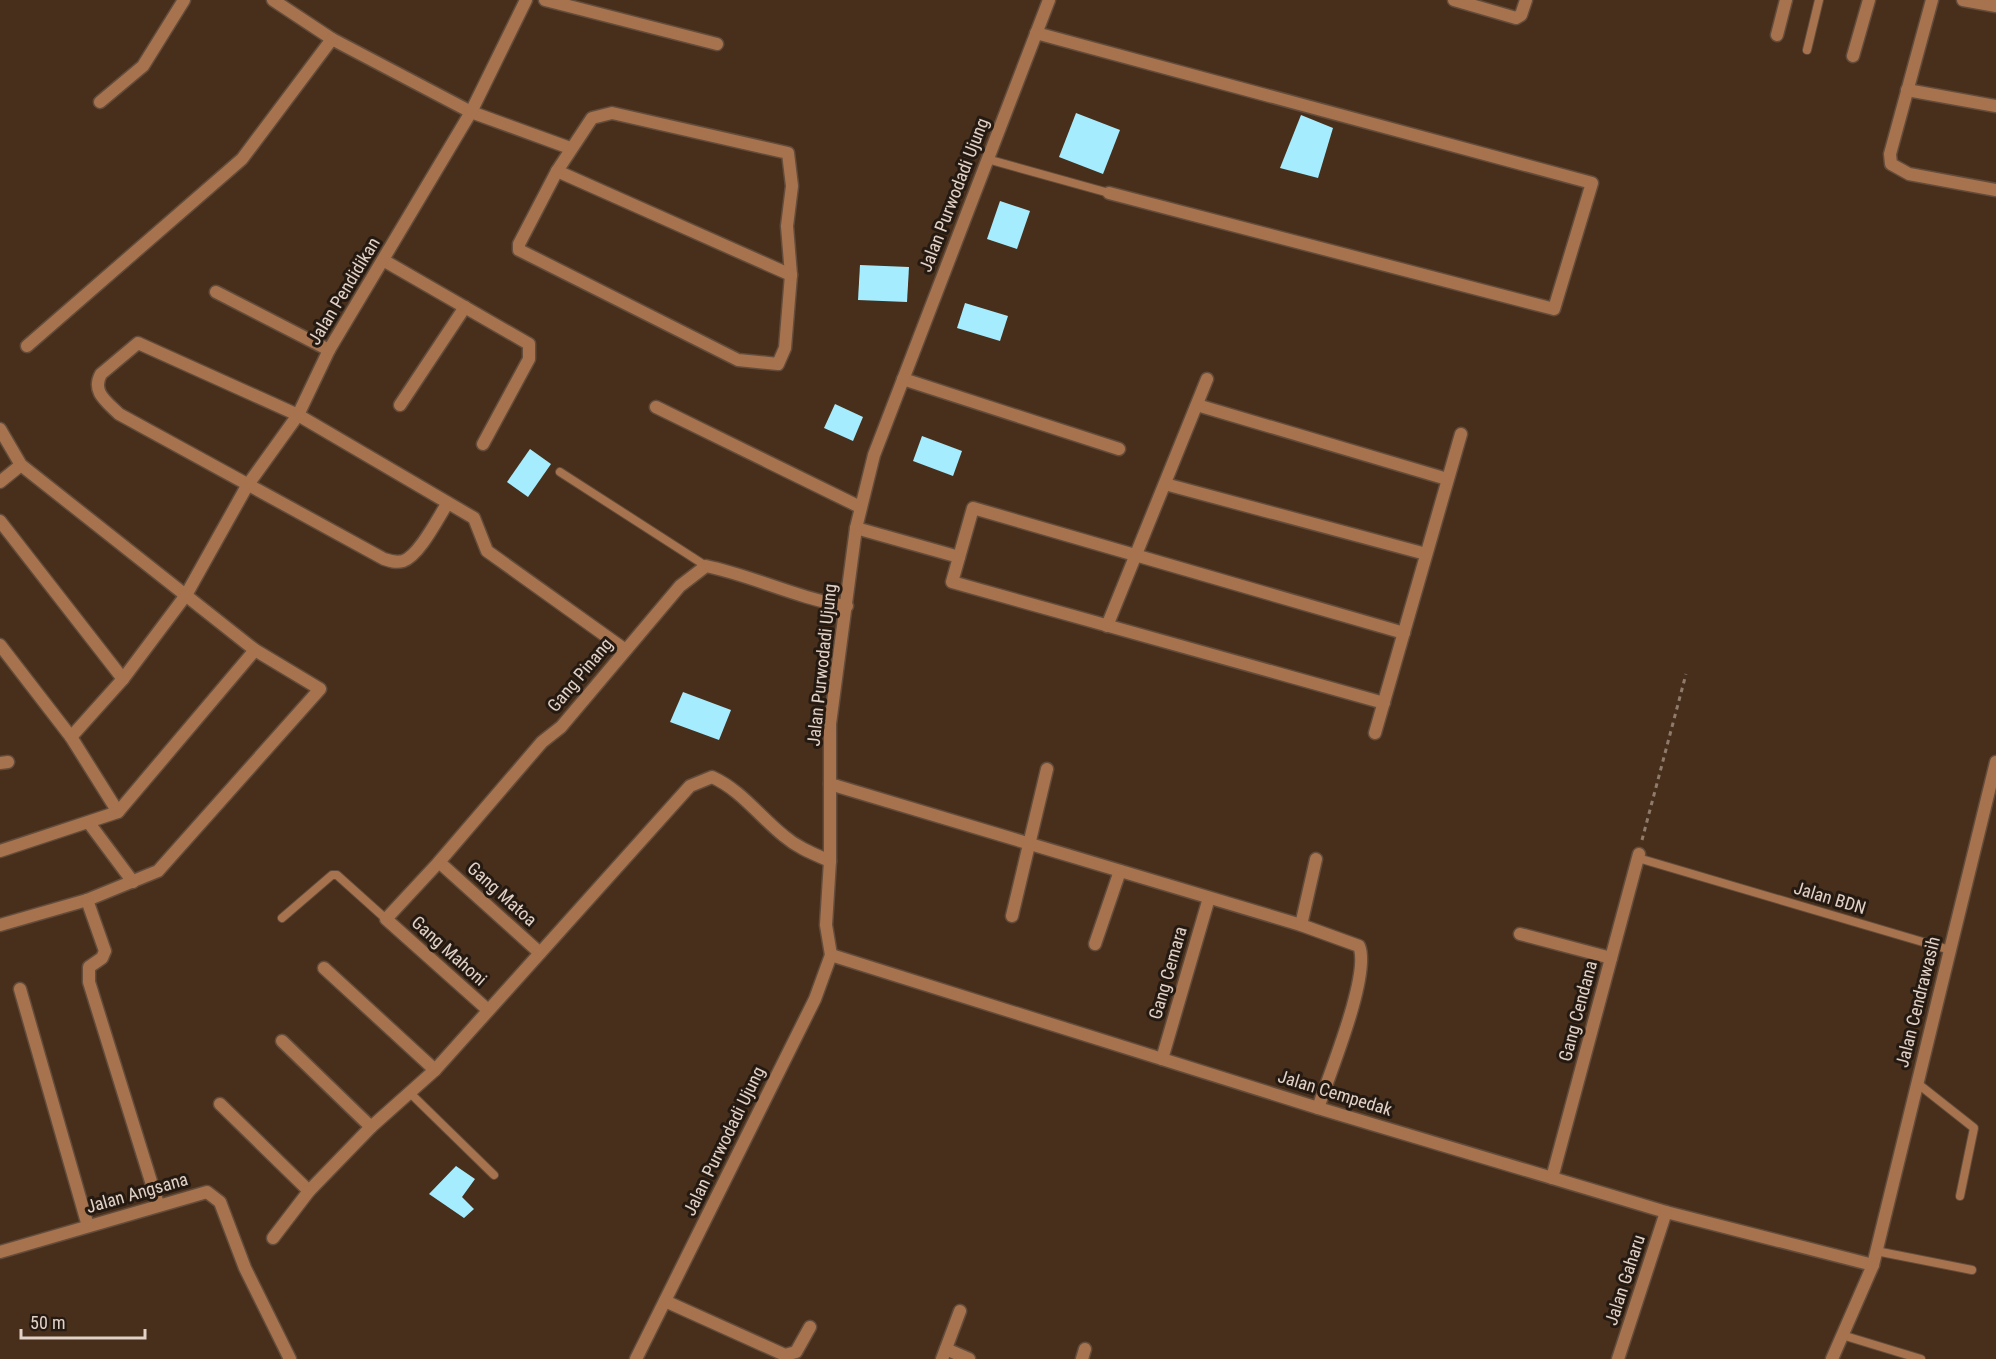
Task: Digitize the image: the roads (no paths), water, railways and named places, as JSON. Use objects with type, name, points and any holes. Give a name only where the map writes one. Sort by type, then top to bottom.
[{"type":"street","points":[[100,102],[143,66],[184,0]]},
{"type":"street","points":[[273,0],[332,39],[471,112],[570,148]]},
{"type":"street","name":"Jalan Pendidikan","points":[[71,737],[123,679],[186,595],[247,486],[298,415],[328,350],[471,112],[526,0]]},
{"type":"street","points":[[545,0],[717,44]]},
{"type":"street","name":"Jalan Purwodadi Ujung","points":[[636,1359],[814,999],[831,955],[826,925],[830,861],[830,724],[860,507],[874,455],[1049,0]]},
{"type":"street","points":[[1454,0],[1516,18],[1521,15],[1526,0]]},
{"type":"street","points":[[1777,35],[1786,0]]},
{"type":"street","points":[[1853,56],[1869,0]]},
{"type":"street","points":[[1932,0],[1890,154],[1891,164],[1909,174],[1996,190]]},
{"type":"street","points":[[1963,0],[1996,6]]},
{"type":"street","points":[[1036,33],[1592,183],[1554,309],[1109,193]]},
{"type":"street","points":[[27,346],[242,159],[332,39]]},
{"type":"street","points":[[1907,90],[1996,106]]},
{"type":"street","points":[[612,113],[788,153],[792,186],[787,226],[791,275],[785,348],[778,364],[738,360],[519,250],[519,244],[570,148],[592,118],[612,113]]},
{"type":"street","points":[[557,171],[791,275]]},
{"type":"street","points":[[383,260],[529,344],[529,359],[483,444]]},
{"type":"street","points":[[216,292],[328,350]]},
{"type":"street","points":[[400,405],[465,307]]},
{"type":"street","points":[[447,504],[420,546],[406,560],[396,562],[384,559],[119,414],[99,394],[98,381],[101,374],[138,343],[298,415],[474,518],[480,527],[482,544],[488,551],[624,649]]},
{"type":"street","points":[[903,379],[1119,449]]},
{"type":"street","points":[[1107,626],[1207,379]]},
{"type":"street","points":[[1197,405],[1447,479]]},
{"type":"street","points":[[656,407],[860,507]]},
{"type":"street","points":[[0,429],[21,465],[255,650],[321,689],[158,871],[87,900],[0,925]]},
{"type":"street","points":[[1375,733],[1461,434]]},
{"type":"street","points":[[0,482],[21,465]]},
{"type":"street","points":[[1165,484],[1426,554]]},
{"type":"street","points":[[1383,703],[952,582],[959,557],[974,508],[1404,633]]},
{"type":"street","points":[[0,521],[123,679]]},
{"type":"street","points":[[856,528],[959,557]]},
{"type":"street","points":[[706,566],[739,573],[817,602],[847,606]]},
{"type":"street","name":"Gang Pinang","points":[[386,919],[440,862],[542,742],[561,727],[624,649],[680,586],[706,566]]},
{"type":"street","points":[[0,645],[71,737],[118,812]]},
{"type":"street","points":[[0,851],[118,812],[255,650]]},
{"type":"street","name":"Jalan Cendrawasih","points":[[1873,1264],[1996,762]]},
{"type":"street","points":[[1012,916],[1047,769]]},
{"type":"street","points":[[273,1238],[309,1191],[371,1127],[435,1070],[690,786],[712,777],[730,785],[784,836],[804,850],[830,861]]},
{"type":"street","points":[[830,784],[1302,925],[1359,946],[1362,953],[1355,998],[1318,1108]]},
{"type":"street","points":[[89,823],[133,882]]},
{"type":"street","name":"Gang Cendana","points":[[1552,1178],[1638,856]]},
{"type":"street","points":[[1302,925],[1316,859]]},
{"type":"street","name":"Gang Matoa","points":[[440,862],[540,953]]},
{"type":"street","points":[[1095,944],[1120,871]]},
{"type":"street","name":"Gang Cemara","points":[[1162,1059],[1209,898]]},
{"type":"street","points":[[87,900],[105,951],[102,958],[89,967],[89,982],[158,1204]]},
{"type":"street","name":"Gang Mahoni","points":[[386,919],[488,1010]]},
{"type":"street","points":[[1520,934],[1611,958]]},
{"type":"street","name":"Jalan Cempedak","points":[[831,955],[1318,1108],[1666,1212],[1873,1264]]},
{"type":"street","points":[[324,968],[435,1070]]},
{"type":"street","points":[[20,989],[88,1226]]},
{"type":"street","points":[[282,1041],[371,1127]]},
{"type":"street","points":[[219,1104],[309,1191]]},
{"type":"street","name":"Jalan Angsana","points":[[0,1252],[158,1204],[207,1192],[220,1202],[245,1268],[290,1359]]},
{"type":"street","name":"Jalan Gaharu","points":[[1618,1359],[1666,1212]]},
{"type":"street","points":[[1832,1359],[1873,1264]]},
{"type":"street","points":[[664,1301],[784,1355],[796,1352],[810,1327]]},
{"type":"street","points":[[960,1311],[944,1354],[969,1359]]},
{"type":"lane","points":[[1807,50],[1819,0]]},
{"type":"lane","points":[[987,159],[1109,193]]},
{"type":"lane","points":[[560,472],[706,566]]},
{"type":"lane","name":"Jalan BDN","points":[[1638,856],[1950,950]]},
{"type":"lane","points":[[282,918],[332,875],[337,875],[386,919]]},
{"type":"lane","points":[[1917,1083],[1974,1128],[1960,1196]]},
{"type":"lane","points":[[409,1092],[494,1175]]},
{"type":"lane","points":[[1876,1251],[1972,1270]]},
{"type":"lane","points":[[1842,1335],[1921,1359]]}]
